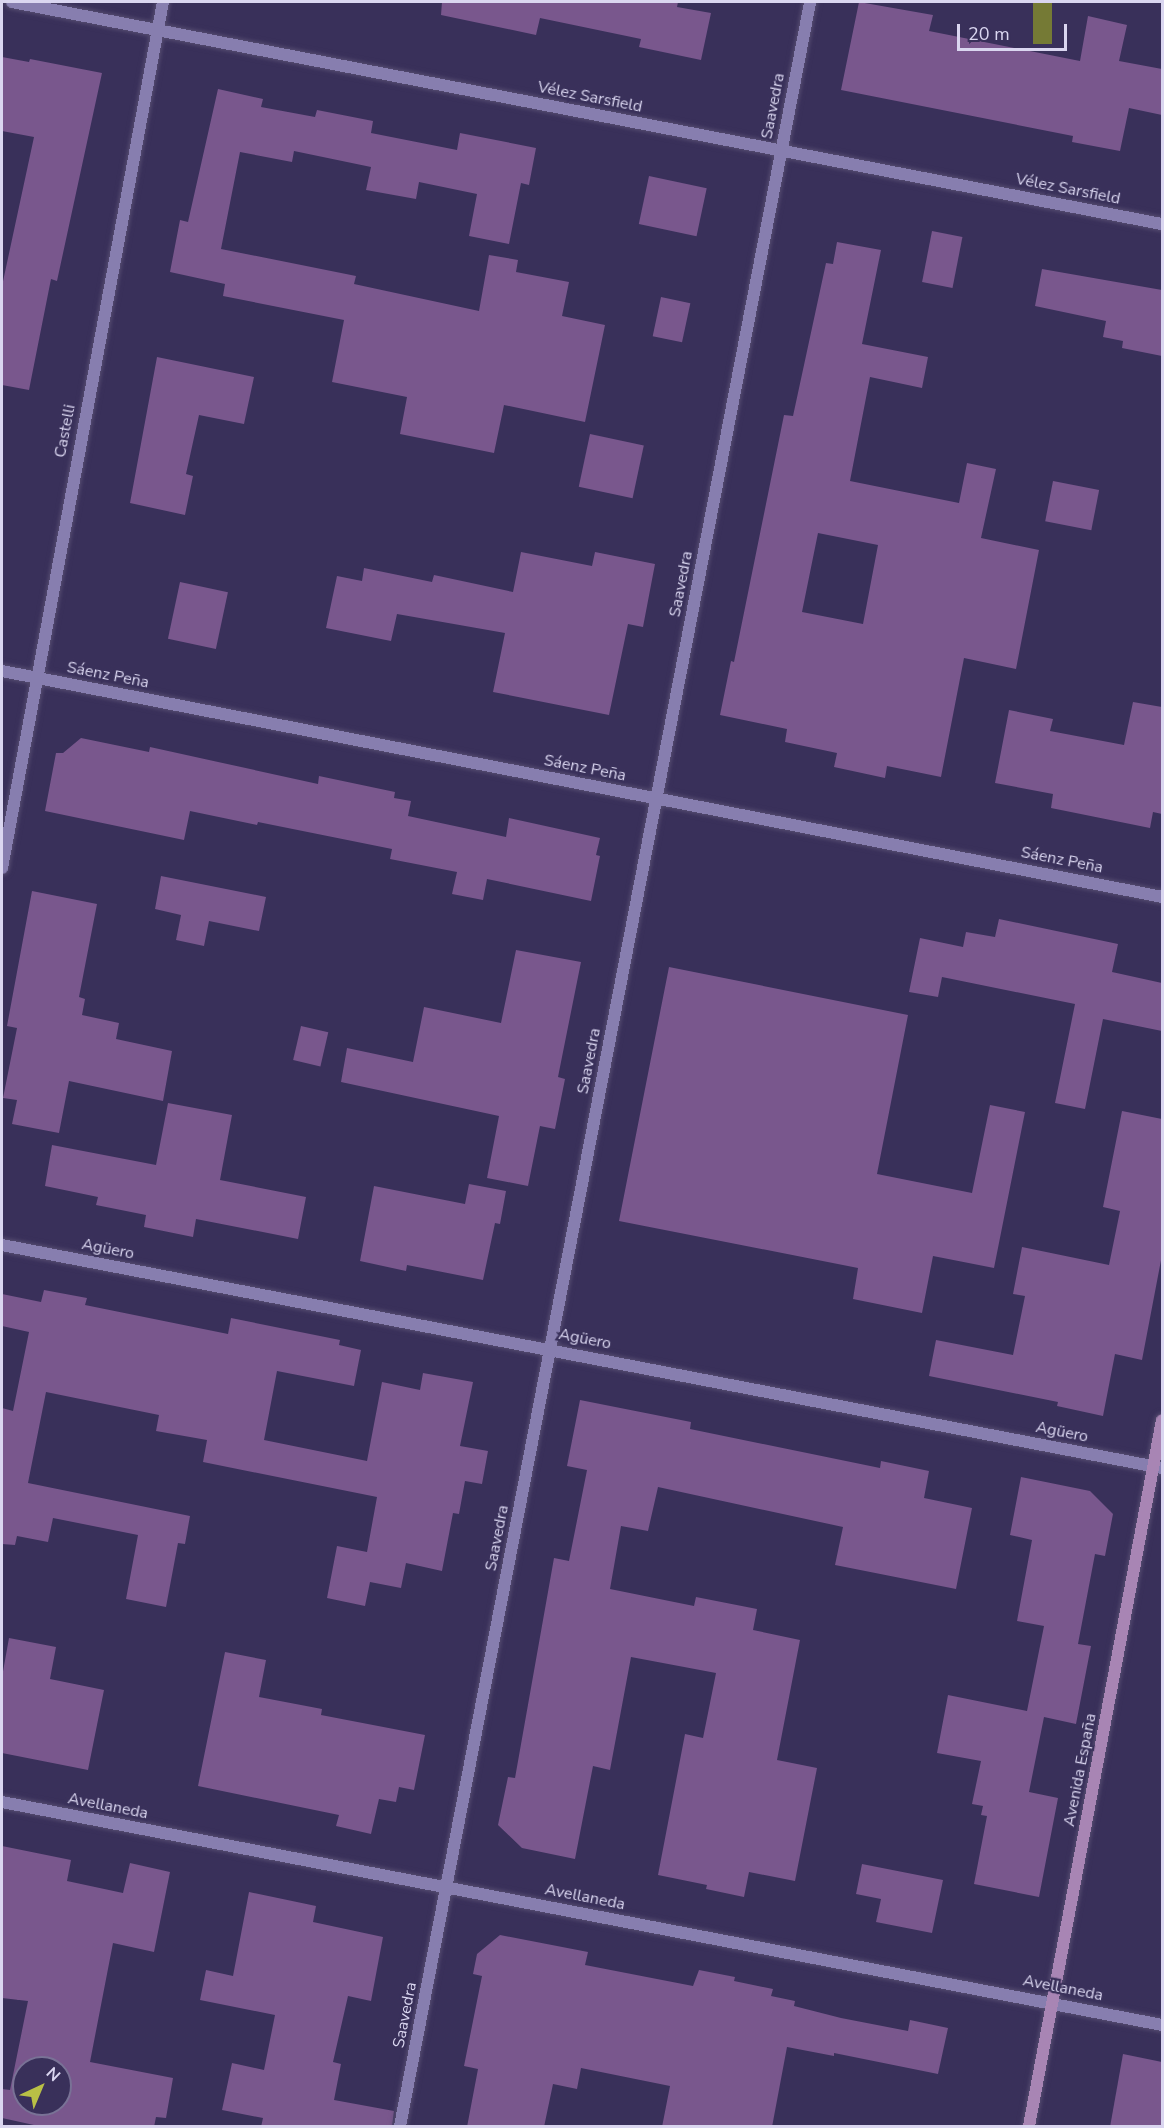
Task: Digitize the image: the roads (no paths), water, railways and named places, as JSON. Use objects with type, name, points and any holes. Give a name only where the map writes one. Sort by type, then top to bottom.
[{"type":"main road","name":"Avenida España","points":[[1029,2127],[1158,1467],[1162,1420]]},
{"type":"street","name":"Vélez Sarsfield","points":[[12,2],[1162,224]]},
{"type":"street","name":"Castelli","points":[[2,868],[35,678],[163,2]]},
{"type":"street","name":"Saavedra","points":[[400,2127],[810,2]]},
{"type":"street","name":"Sáenz Peña","points":[[2,671],[1162,897]]},
{"type":"street","name":"Agüero","points":[[2,1245],[1158,1467]]},
{"type":"street","name":"Avellaneda","points":[[2,1802],[1162,2025]]}]
